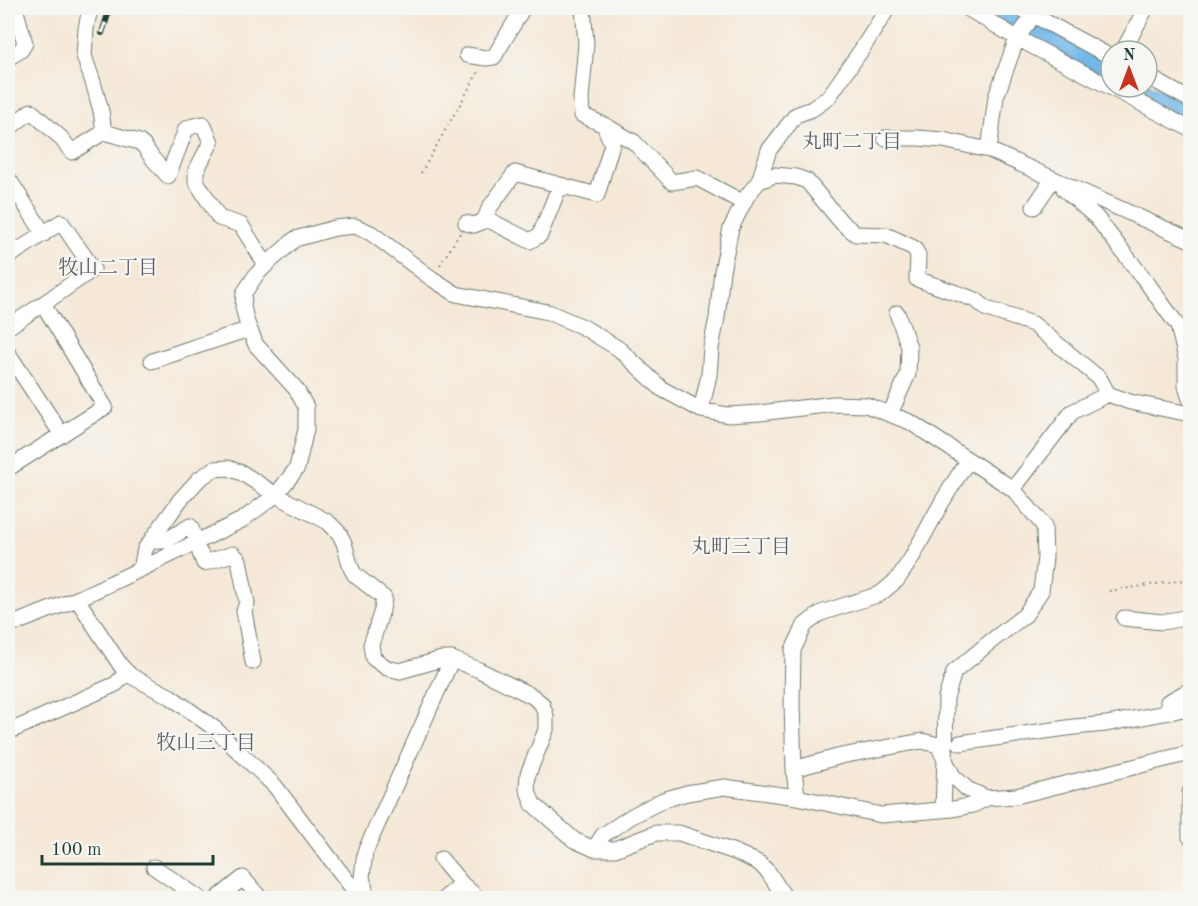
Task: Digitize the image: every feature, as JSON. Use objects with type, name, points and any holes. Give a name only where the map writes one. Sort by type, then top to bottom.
[{"type":"street","points":[[8,58],[21,50],[25,43],[15,8]]},
{"type":"street","points":[[90,8],[84,56],[101,111],[104,132]]},
{"type":"street","points":[[467,55],[494,57],[523,8]]},
{"type":"street","points":[[583,8],[586,44],[581,99],[582,115],[634,142],[672,182],[697,178],[744,202]]},
{"type":"street","points":[[701,410],[709,375],[722,271],[731,228],[744,202],[759,181],[769,150],[796,114],[812,109],[828,98],[888,8]]},
{"type":"street","points":[[967,8],[1017,38],[1191,129]]},
{"type":"street","points":[[1129,39],[1146,8]]},
{"type":"street","points":[[989,150],[996,97],[1017,38],[1030,10],[1099,50]]},
{"type":"street","points":[[1159,83],[1191,100]]},
{"type":"street","points":[[8,129],[31,111],[60,137],[72,152],[104,132],[139,142],[168,176],[186,129],[203,124],[211,142],[196,171],[196,181],[219,218],[241,225],[266,265]]},
{"type":"street","points":[[466,223],[474,225],[484,221],[490,207],[514,174],[597,195],[612,144],[604,125]]},
{"type":"street","points":[[885,138],[943,140],[989,150],[1191,240]]},
{"type":"street","points":[[759,181],[775,175],[796,177],[807,182],[842,223],[856,234],[886,235],[914,248],[918,255],[917,279],[976,300],[987,309],[1033,324],[1099,378],[1108,394],[1130,402],[1191,414]]},
{"type":"street","points":[[1034,207],[1053,179]]},
{"type":"street","points":[[1053,179],[1096,217],[1178,326],[1186,358],[1186,386],[1191,399]]},
{"type":"street","points":[[485,218],[530,241],[540,235],[560,185]]},
{"type":"street","points":[[10,187],[44,234]]},
{"type":"street","points":[[8,257],[61,222],[93,269],[8,327]]},
{"type":"street","points":[[8,624],[77,599],[141,569],[242,520],[276,495],[297,468],[306,429],[306,406],[296,389],[256,345],[243,307],[244,293],[256,275],[295,240],[335,228],[355,226],[371,233],[456,294],[548,312],[583,327],[619,349],[662,389],[701,410],[728,415],[834,404],[866,405],[910,422],[1013,489],[1044,526],[1045,558],[1041,591],[1025,615],[954,672],[946,698],[943,809]]},
{"type":"street","points":[[431,278],[440,265]]},
{"type":"street","points":[[8,459],[12,466],[105,407],[43,304]]},
{"type":"street","points":[[890,414],[908,374],[909,347],[897,313]]},
{"type":"street","points":[[152,361],[249,329]]},
{"type":"street","points":[[8,353],[62,435]]},
{"type":"street","points":[[1013,489],[1072,412],[1108,394]]},
{"type":"street","points":[[797,797],[792,704],[793,650],[805,625],[821,614],[880,594],[897,580],[911,560],[968,460]]},
{"type":"street","points":[[141,569],[145,549],[180,500],[200,479],[214,469],[228,468],[242,473],[276,495],[328,522],[339,533],[355,575],[384,598],[371,645],[373,658],[387,668],[400,671],[442,659],[452,659],[532,696],[542,704],[546,716],[546,730],[528,774],[527,788],[533,804],[574,840],[594,849],[615,849],[656,833],[679,833],[735,852],[759,863],[769,873],[785,898]]},
{"type":"street","points":[[151,541],[165,541],[190,526],[192,533]]},
{"type":"street","points":[[200,553],[204,563],[233,555],[240,560],[247,603],[244,611],[253,662]]},
{"type":"street","points":[[77,599],[131,676],[171,697],[214,728],[275,786],[360,898]]},
{"type":"street","points":[[1124,618],[1162,622],[1191,617]]},
{"type":"street","points":[[367,898],[362,878],[365,852],[452,659]]},
{"type":"street","points":[[8,732],[116,684],[127,672]]},
{"type":"street","points":[[1170,712],[1168,702],[1191,690]]},
{"type":"street","points":[[960,743],[1074,726],[1106,724],[1191,707]]},
{"type":"street","points":[[794,769],[842,756],[922,741],[938,745],[953,776],[967,789],[987,798]]},
{"type":"street","points":[[594,849],[603,835],[632,816],[663,800],[687,792],[724,787],[797,797],[881,815],[953,809],[973,805],[987,798],[1016,796],[1191,753]]},
{"type":"street","points":[[1191,792],[1191,837]]},
{"type":"street","points":[[441,859],[461,883],[478,898]]},
{"type":"street","points":[[154,867],[199,898]]},
{"type":"street","points":[[218,898],[243,878],[260,898]]},
{"type":"street","points":[[445,898],[461,883]]},
{"type":"path","points":[[421,173],[486,58]]},
{"type":"path","points":[[440,265],[466,223]]},
{"type":"path","points":[[1109,591],[1191,579]]},
{"type":"water","points":[[979,8],[1009,8],[1099,57],[1099,75]]},
{"type":"water","points":[[1159,90],[1190,106],[1190,123],[1145,99],[1159,99]]},
{"type":"railway","points":[[102,33],[110,8]]},
{"type":"district","name":"丸町二丁目","points":[[852,141]]},
{"type":"district","name":"牧山二丁目","points":[[108,267]]},
{"type":"district","name":"丸町三丁目","points":[[741,546]]},
{"type":"district","name":"牧山三丁目","points":[[206,742]]}]
